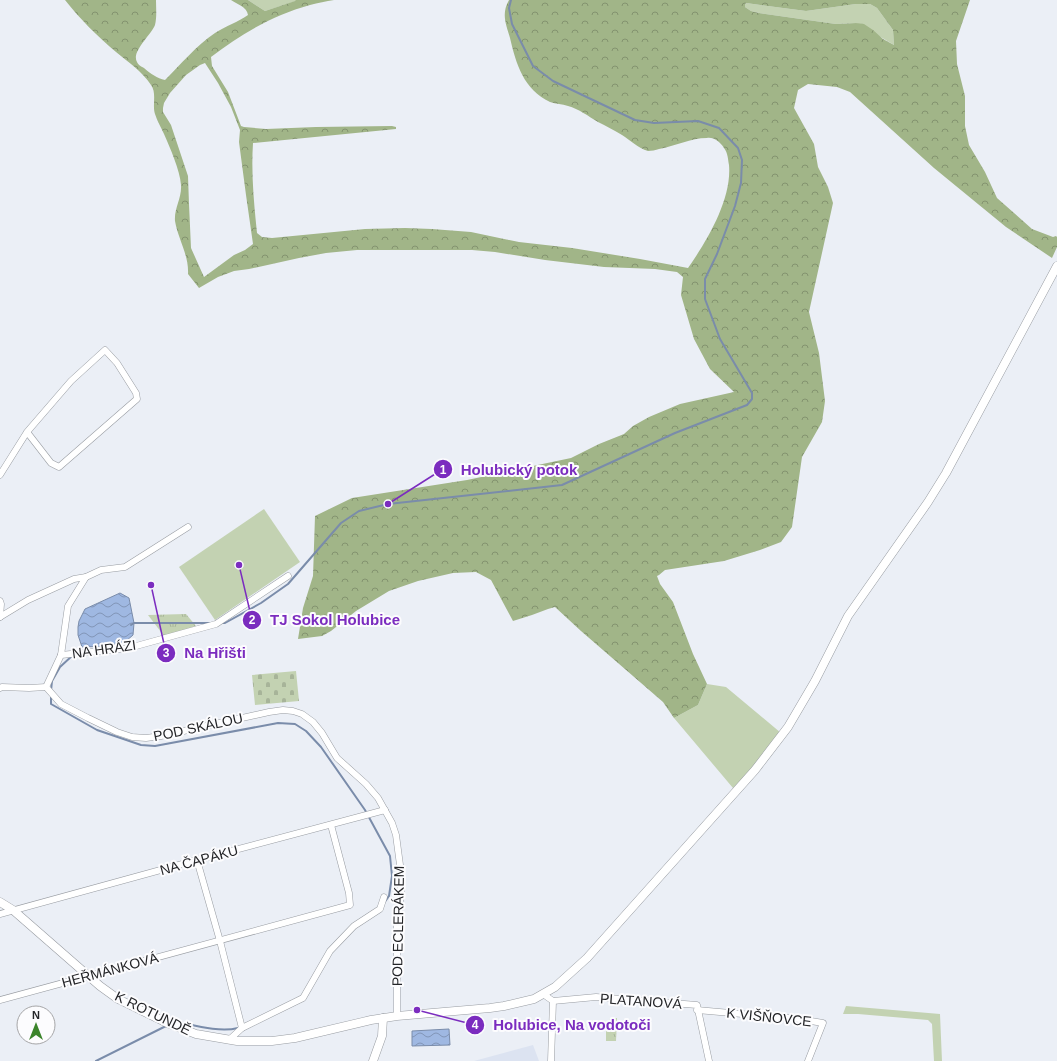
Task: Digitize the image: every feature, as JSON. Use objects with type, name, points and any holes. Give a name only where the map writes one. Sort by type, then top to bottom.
[{"type":"street","name":"K ROTUNDĚ","points":[[0,902],[13,910],[100,986],[118,999],[167,1023],[196,1034],[229,1040],[272,1041],[295,1038],[383,1018],[504,1006],[534,999],[555,987],[587,958],[755,770],[788,727],[815,680],[848,616],[928,502],[946,473],[1057,266]]},
{"type":"street","points":[[0,475],[27,432],[71,381],[105,350],[118,363],[136,394],[137,399],[59,467],[51,463],[27,432]]},
{"type":"street","points":[[0,618],[28,600],[74,579],[86,577],[101,570],[125,567],[188,527]]},
{"type":"street","name":"NA HRÁZI","points":[[61,654],[128,648],[216,624],[288,576]]},
{"type":"street","name":"NA HRÁZI","points":[[46,687],[61,654],[68,606],[86,577]]},
{"type":"street","points":[[0,601],[0,618]]},
{"type":"street","points":[[0,688],[46,687]]},
{"type":"street","name":"POD SKÁLOU","points":[[46,687],[61,704],[118,732],[132,737],[146,738],[269,712]]},
{"type":"street","name":"POD ECLERÁKEM","points":[[269,712],[283,710],[293,711],[302,714],[313,722],[322,733],[337,758],[366,784],[378,798],[392,823],[396,835],[400,864],[401,894],[397,921],[397,1016]]},
{"type":"street","name":"NA ČAPÁKU","points":[[0,914],[386,810]]},
{"type":"street","name":"HEŘMÁNKOVÁ","points":[[0,1000],[350,905],[349,892],[331,825]]},
{"type":"street","points":[[197,860],[220,940],[242,1028]]},
{"type":"street","points":[[229,1040],[242,1028],[303,998],[330,950],[354,926],[380,909],[384,897]]},
{"type":"street","points":[[543,994],[553,1001],[551,1061]]},
{"type":"street","name":"PLATANOVÁ","points":[[553,1001],[596,997],[697,1005],[709,1061]]},
{"type":"street","name":"K VIŠŇOVCE","points":[[697,1010],[799,1019],[823,1023],[808,1061]]},
{"type":"street","points":[[373,1061],[382,1036],[383,1018]]},
{"type":"shaded area","points":[[533,1045],[539,1061],[474,1061]]},
{"type":"green space","points":[[65,0],[156,0],[155,25],[139,49],[136,58],[140,66],[154,76],[165,80],[195,49],[208,38],[248,15],[244,8],[231,0],[248,0],[265,11],[296,0],[334,0],[296,9],[270,20],[246,33],[211,57],[212,66],[228,92],[241,126],[266,129],[316,127],[396,127],[396,129],[253,143],[254,200],[257,233],[262,237],[272,238],[365,229],[432,229],[471,232],[519,242],[572,248],[688,268],[710,233],[727,192],[729,165],[728,156],[725,150],[719,142],[714,139],[701,138],[648,151],[580,111],[572,107],[550,102],[541,97],[534,91],[518,67],[505,19],[505,10],[509,0],[970,0],[956,41],[957,64],[965,96],[965,126],[969,145],[985,172],[997,198],[1032,229],[1053,237],[1056,236],[1057,247],[1052,258],[1006,227],[934,168],[850,92],[837,87],[808,84],[798,90],[794,108],[814,144],[818,167],[828,187],[833,203],[809,312],[819,353],[825,401],[822,422],[802,457],[792,527],[781,542],[724,561],[665,570],[657,576],[660,584],[673,602],[693,654],[707,684],[698,705],[674,718],[663,702],[555,607],[513,621],[491,580],[476,572],[453,573],[418,581],[389,591],[356,611],[331,631],[322,636],[298,639],[303,608],[313,576],[315,516],[352,498],[467,480],[571,458],[599,444],[624,434],[633,426],[649,417],[680,404],[734,392],[710,369],[694,339],[681,295],[683,277],[677,272],[655,269],[604,267],[472,250],[357,250],[326,253],[234,271],[218,277],[199,288],[188,274],[187,260],[176,228],[175,216],[181,185],[172,152],[155,114],[153,88],[148,80],[139,71],[102,40],[83,21]],"holes":[[[746,3],[806,11],[856,4],[870,4],[877,8],[893,30],[894,45],[883,39],[864,24],[836,24],[759,13],[751,11],[745,7]],[[205,63],[231,107],[240,130],[239,142],[253,244],[234,255],[204,277],[191,248],[188,176],[171,125],[163,112],[163,108],[164,103],[170,93],[186,75]]]},
{"type":"green space","points":[[248,0],[296,0],[296,1],[265,11]]},
{"type":"green space","points":[[746,3],[806,11],[856,4],[870,4],[877,8],[893,30],[894,45],[856,23],[836,24],[759,13],[751,11],[745,7]]},
{"type":"green space","points":[[264,509],[300,562],[215,620],[179,567]]},
{"type":"green space","points":[[186,614],[196,626],[164,636],[148,615]]},
{"type":"green space","points":[[296,671],[299,701],[255,705],[252,675]]},
{"type":"green space","points":[[707,684],[726,687],[781,733],[750,772],[733,788],[674,718],[698,705]]},
{"type":"green space","points":[[846,1006],[940,1014],[942,1061],[934,1061],[932,1024],[928,1020],[843,1014]]},
{"type":"green space","points":[[611,1018],[617,1018],[616,1041],[606,1041],[606,1031]]},
{"type":"water","points":[[120,593],[129,598],[134,623],[133,635],[125,642],[110,646],[82,647],[78,635],[78,627],[79,621],[85,609]]},
{"type":"water","points":[[449,1029],[450,1045],[412,1046],[412,1031]]},
{"type":"waterway","points":[[221,623],[225,623],[261,603],[288,584],[341,523],[359,511],[388,504],[562,485],[675,433],[747,405],[752,399],[752,393],[720,339],[705,299],[705,279],[717,254],[735,206],[741,183],[742,160],[738,148],[719,128],[698,121],[654,123],[635,120],[553,81],[533,66],[512,24],[509,8],[511,0]]},
{"type":"waterway","points":[[131,625],[134,623],[211,623]]},
{"type":"waterway","points":[[51,691],[52,681],[60,667],[73,655]]},
{"type":"waterway","points":[[51,695],[51,704],[97,730],[141,745],[155,746],[278,723],[295,724],[306,731],[321,747],[365,810],[390,856],[392,876],[389,896],[384,903]]},
{"type":"waterway","points":[[174,1022],[223,1030],[238,1028]]},
{"type":"waterway","points":[[96,1061],[166,1026]]},
{"type":"place","name":"Holubický potok","points":[[388,504]]},
{"type":"place","name":"TJ Sokol Holubice","points":[[239,565]]},
{"type":"place","name":"Na Hřišti","points":[[151,585]]},
{"type":"place","name":"Holubice, Na vodotoči","points":[[417,1010]]}]
